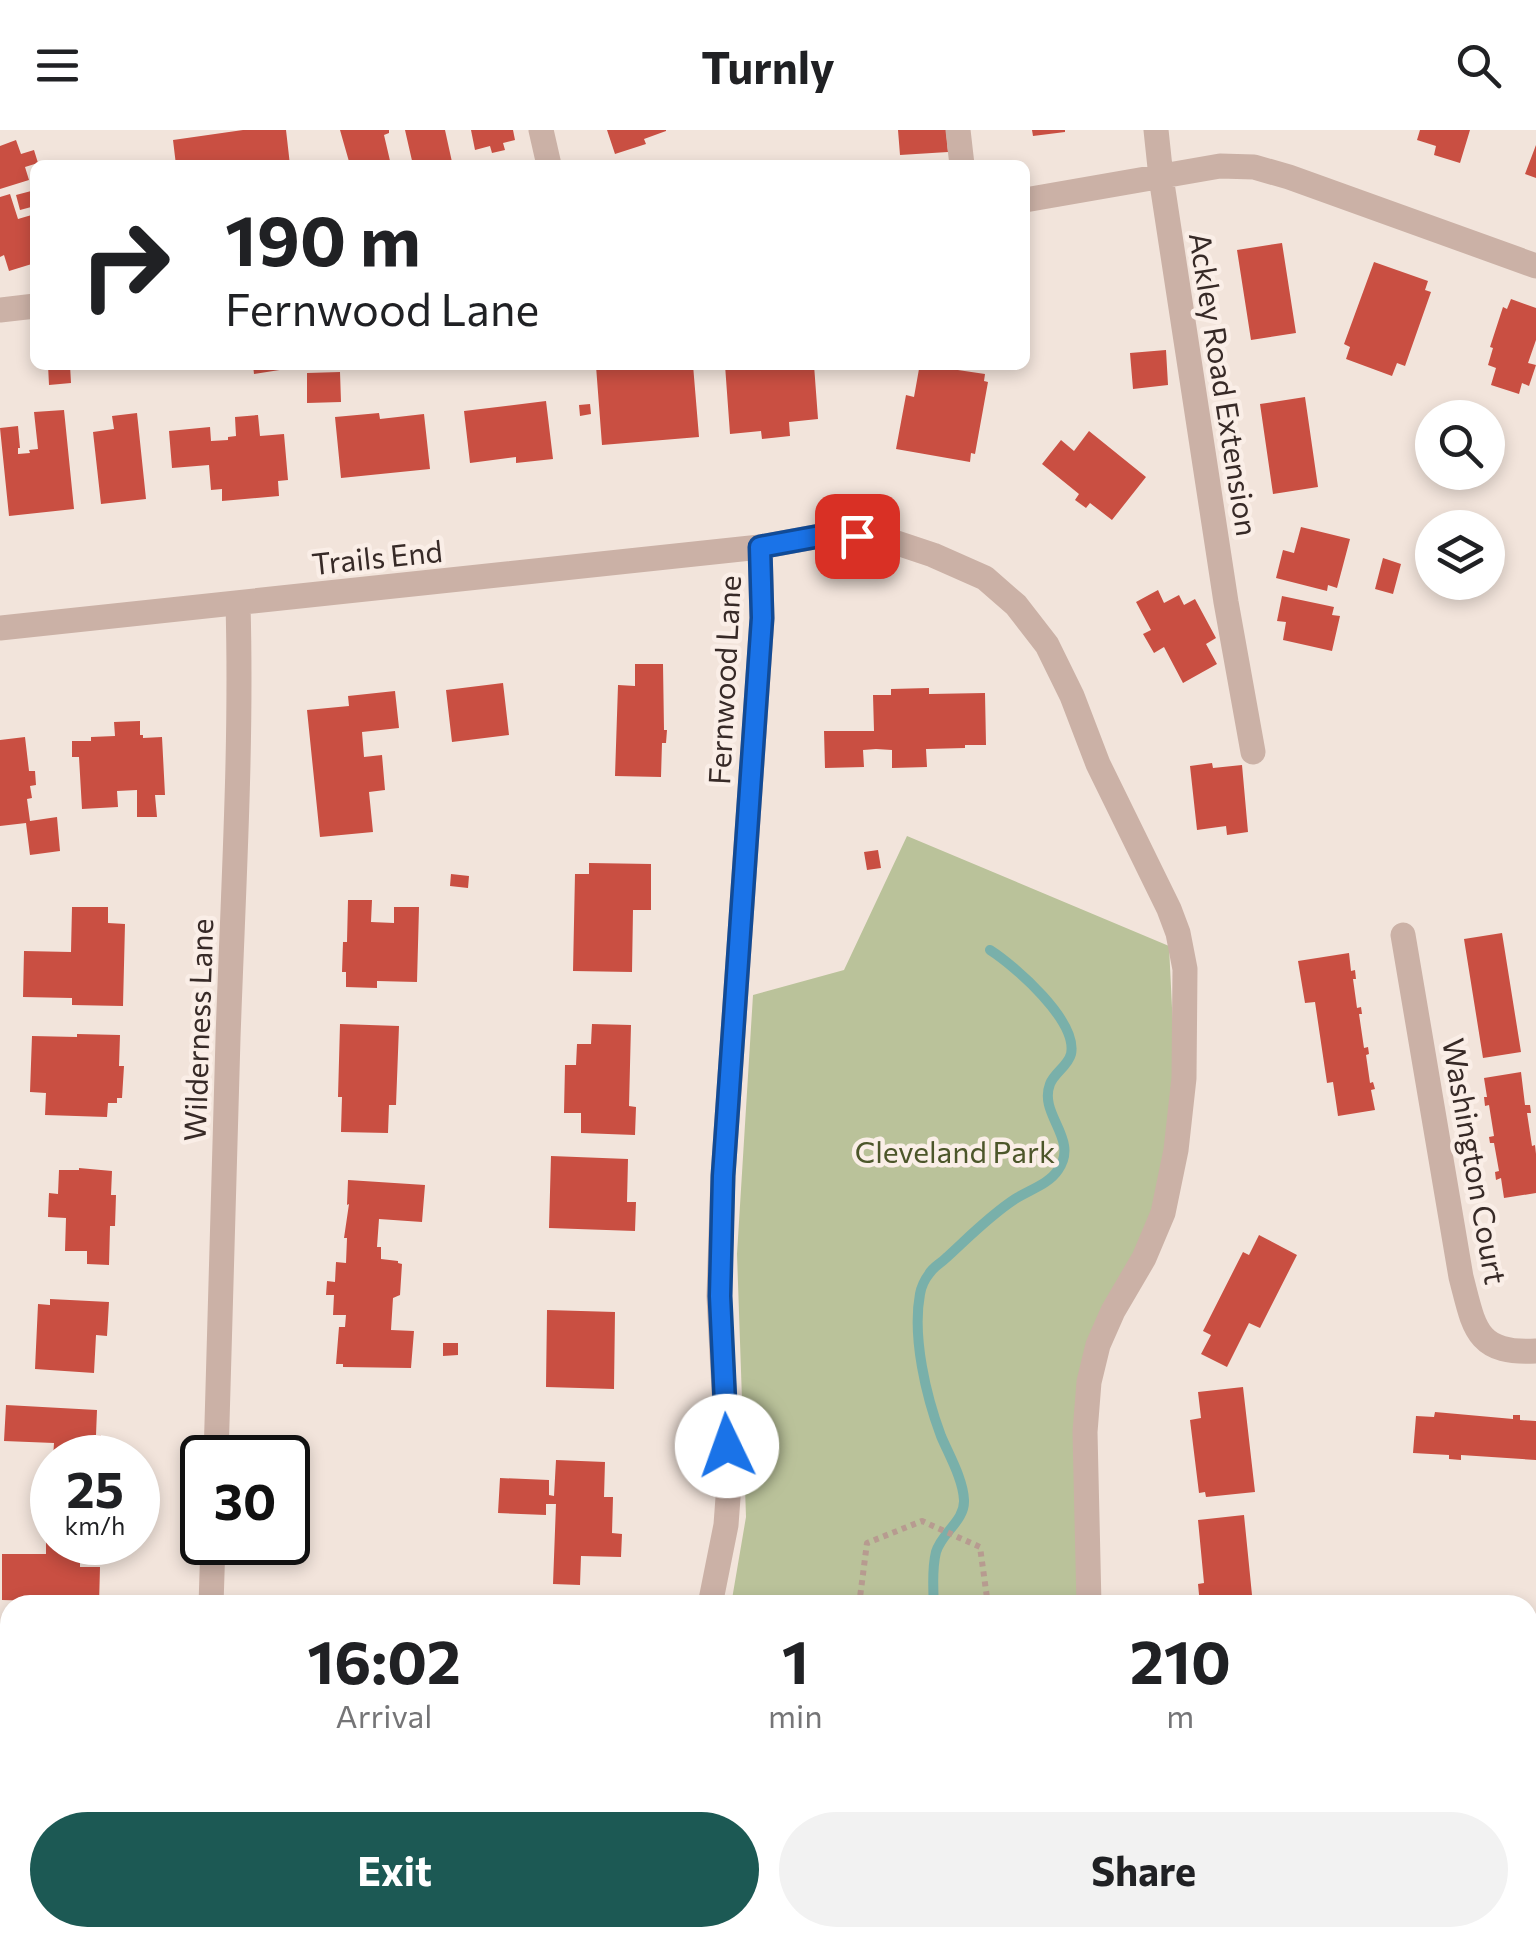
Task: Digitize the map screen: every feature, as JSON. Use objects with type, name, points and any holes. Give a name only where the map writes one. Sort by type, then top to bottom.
[{"type":"street","points":[[541,130],[548,160]]},
{"type":"street","points":[[958,130],[961,160]]},
{"type":"street","name":"Ackley Road Extension","points":[[1156,130],[1226,602],[1253,752]]},
{"type":"street","points":[[1030,199],[1220,166],[1254,167],[1536,266]]},
{"type":"street","points":[[0,310],[30,307]]},
{"type":"street","name":"Fernwood Lane","points":[[712,1595],[726,1525],[729,1484],[720,1296],[723,1176],[762,618],[760,547],[831,534],[882,538],[933,555],[986,578],[1016,606],[1047,646],[1064,679],[1098,764],[1178,933],[1185,968],[1184,1078],[1176,1150],[1163,1213],[1098,1345],[1089,1382],[1089,1595]]},
{"type":"street","name":"Trails End","points":[[0,628],[760,547]]},
{"type":"street","name":"Wilderness Lane","points":[[217,1435],[237,823],[238,604]]},
{"type":"street","name":"Washington Court","points":[[1404,935],[1461,1278],[1474,1329],[1489,1344],[1522,1352],[1536,1351]]},
{"type":"street","points":[[211,1595],[212,1565]]},
{"type":"path","points":[[860,1595],[867,1543],[922,1521],[980,1546],[987,1595]]},
{"type":"green space","name":"Cleveland Park","points":[[907,836],[1169,946],[1175,1069],[1163,1197],[1085,1351],[1079,1595],[733,1595],[746,1517],[737,1254],[753,995],[844,970]]},
{"type":"building","points":[[243,130],[286,130],[289,160],[175,160],[173,140]]},
{"type":"building","points":[[340,130],[389,130],[384,135],[390,160],[349,160]]},
{"type":"building","points":[[405,130],[445,130],[452,160],[412,160]]},
{"type":"building","points":[[471,130],[513,130],[515,140],[503,143],[505,150],[492,153],[490,146],[475,150]]},
{"type":"building","points":[[607,130],[666,131],[644,139],[646,144],[615,154]]},
{"type":"building","points":[[898,130],[946,130],[948,152],[900,155]]},
{"type":"building","points":[[1032,130],[1065,130],[1065,132],[1033,136]]},
{"type":"building","points":[[1420,130],[1470,130],[1460,163],[1434,155],[1436,146],[1417,140]]},
{"type":"building","points":[[16,140],[21,154],[34,150],[37,160],[30,160],[30,165],[25,167],[29,180],[0,189],[0,146]]},
{"type":"building","points":[[1536,145],[1536,178],[1525,174]]},
{"type":"building","points":[[30,191],[30,207],[20,210],[16,195]]},
{"type":"building","points":[[10,194],[18,219],[30,215],[30,265],[9,271],[4,255],[0,257],[0,197]]},
{"type":"building","points":[[1282,243],[1296,333],[1251,340],[1237,250]]},
{"type":"building","points":[[1374,262],[1428,281],[1425,290],[1431,292],[1405,366],[1397,363],[1392,376],[1346,359],[1350,347],[1344,344]]},
{"type":"building","points":[[1511,299],[1536,308],[1536,340],[1528,363],[1536,365],[1529,386],[1522,383],[1519,394],[1491,385],[1496,368],[1488,365],[1503,307],[1507,309]]},
{"type":"building","points":[[1166,350],[1168,385],[1133,389],[1130,353]]},
{"type":"building","points":[[48,370],[70,370],[71,383],[49,385]]},
{"type":"building","points":[[596,370],[693,370],[699,437],[602,445]]},
{"type":"building","points":[[725,370],[814,370],[818,419],[789,422],[790,436],[762,439],[761,431],[730,434]]},
{"type":"building","points":[[919,370],[985,374],[984,381],[988,382],[975,454],[971,453],[970,462],[896,449],[906,395],[914,397]]},
{"type":"building","points":[[340,372],[341,402],[307,403],[307,373]]},
{"type":"building","points":[[1305,397],[1318,487],[1273,494],[1260,404]]},
{"type":"building","points":[[546,401],[553,459],[516,463],[516,457],[470,463],[464,411]]},
{"type":"building","points":[[590,404],[591,414],[580,416],[579,405]]},
{"type":"building","points":[[64,410],[74,509],[9,516],[0,428],[18,426],[18,454],[30,453],[29,450],[38,449],[34,412]]},
{"type":"building","points":[[137,413],[146,499],[101,504],[93,432],[114,429],[112,416]]},
{"type":"building","points":[[379,413],[380,419],[424,414],[430,469],[341,478],[335,417]]},
{"type":"building","points":[[258,415],[260,436],[284,434],[288,480],[278,481],[279,496],[222,501],[222,489],[211,490],[209,465],[172,468],[169,431],[210,427],[211,441],[228,440],[236,436],[235,417]]},
{"type":"building","points":[[1089,431],[1146,477],[1112,520],[1090,503],[1086,508],[1075,500],[1079,494],[1042,464],[1061,440],[1074,451]]},
{"type":"building","points":[[1301,527],[1350,539],[1337,588],[1328,585],[1327,591],[1276,578],[1283,550],[1294,553]]},
{"type":"building","points":[[1383,558],[1401,564],[1393,594],[1375,589]]},
{"type":"building","points":[[1158,590],[1164,603],[1179,595],[1184,605],[1195,599],[1216,638],[1206,644],[1217,664],[1183,683],[1164,647],[1154,653],[1143,634],[1151,630],[1136,602]]},
{"type":"building","points":[[1282,596],[1334,607],[1332,615],[1340,616],[1332,651],[1283,640],[1286,622],[1277,621]]},
{"type":"building","points":[[635,664],[663,664],[667,730],[666,743],[662,743],[661,777],[615,776],[618,685],[635,686]]},
{"type":"building","points":[[503,683],[509,735],[452,742],[446,690]]},
{"type":"building","points":[[929,688],[929,694],[985,693],[986,745],[926,749],[927,767],[892,768],[892,750],[876,749],[863,750],[864,767],[825,768],[824,731],[874,731],[873,695],[891,695],[891,689]]},
{"type":"building","points":[[395,691],[399,728],[362,732],[364,757],[382,755],[385,790],[369,792],[373,832],[320,837],[307,710],[349,706],[348,696]]},
{"type":"building","points":[[140,721],[143,738],[162,737],[165,795],[155,795],[157,817],[137,817],[137,790],[117,791],[118,807],[82,809],[79,757],[72,757],[72,741],[115,736],[114,722]]},
{"type":"building","points":[[25,737],[29,771],[35,771],[36,785],[30,786],[32,798],[27,799],[30,821],[57,817],[60,851],[30,855],[26,823],[0,826],[0,740]]},
{"type":"building","points":[[1212,763],[1213,768],[1242,765],[1248,832],[1227,835],[1226,826],[1197,830],[1190,766]]},
{"type":"building","points":[[878,850],[881,868],[867,870],[864,852]]},
{"type":"building","points":[[589,863],[651,864],[651,910],[633,910],[632,972],[573,971],[575,874],[589,874]]},
{"type":"building","points":[[451,874],[469,876],[468,888],[450,886]]},
{"type":"building","points":[[348,900],[372,900],[371,922],[394,923],[394,907],[419,907],[417,982],[377,981],[377,988],[346,987],[346,972],[342,972]]},
{"type":"building","points":[[72,907],[108,907],[108,923],[125,924],[123,1006],[72,1005],[72,998],[23,997],[24,951],[71,952]]},
{"type":"building","points":[[1502,933],[1521,1052],[1483,1058],[1464,939]]},
{"type":"building","points":[[1349,953],[1351,971],[1355,970],[1357,1008],[1361,1007],[1364,1048],[1368,1047],[1370,1083],[1375,1089],[1371,1090],[1375,1110],[1338,1116],[1333,1082],[1327,1083],[1315,1002],[1305,1003],[1298,961]]},
{"type":"building","points":[[340,1024],[399,1026],[396,1105],[389,1105],[388,1133],[341,1132]]},
{"type":"building","points":[[592,1024],[631,1025],[629,1106],[636,1107],[635,1135],[581,1133],[581,1113],[564,1113],[565,1065],[576,1065],[577,1044],[591,1044]]},
{"type":"building","points":[[120,1035],[119,1066],[124,1066],[122,1098],[117,1098],[117,1103],[108,1103],[107,1117],[45,1115],[46,1093],[30,1092],[32,1036]]},
{"type":"building","points":[[1521,1072],[1525,1105],[1530,1105],[1531,1113],[1527,1113],[1532,1146],[1535,1145],[1536,1193],[1504,1198],[1501,1178],[1496,1180],[1495,1172],[1499,1171],[1494,1143],[1490,1143],[1489,1137],[1494,1136],[1489,1105],[1485,1106],[1484,1078]]},
{"type":"building","points":[[551,1156],[628,1159],[627,1202],[636,1202],[635,1231],[549,1228]]},
{"type":"building","points":[[59,1170],[112,1171],[111,1195],[116,1195],[109,1265],[87,1264],[87,1251],[65,1251],[66,1218],[48,1217],[49,1193],[58,1194]]},
{"type":"building","points":[[348,1180],[425,1185],[422,1222],[379,1219],[377,1247],[381,1247],[381,1259],[402,1264],[400,1295],[393,1298],[391,1330],[414,1331],[411,1368],[336,1364],[339,1327],[345,1327],[346,1315],[333,1315],[334,1295],[326,1295],[327,1281],[335,1282],[336,1262],[346,1263]]},
{"type":"building","points":[[1259,1235],[1297,1255],[1260,1328],[1249,1323],[1227,1367],[1201,1354],[1211,1335],[1203,1331],[1243,1252],[1249,1255]]},
{"type":"building","points":[[50,1299],[109,1302],[107,1336],[96,1335],[94,1373],[35,1369],[38,1304],[50,1305]]},
{"type":"building","points":[[547,1310],[615,1312],[614,1389],[546,1387]]},
{"type":"building","points":[[443,1343],[458,1343],[458,1355],[443,1356]]},
{"type":"building","points":[[1243,1387],[1255,1492],[1206,1497],[1205,1492],[1199,1493],[1190,1420],[1201,1418],[1198,1392]]},
{"type":"building","points":[[6,1405],[97,1410],[96,1435],[30,1435],[30,1442],[4,1441]]},
{"type":"building","points":[[1435,1412],[1513,1419],[1513,1415],[1520,1415],[1520,1420],[1536,1421],[1536,1460],[1461,1455],[1461,1460],[1449,1459],[1449,1455],[1413,1453],[1416,1416],[1434,1417]]},
{"type":"building","points":[[556,1460],[605,1462],[604,1497],[613,1497],[612,1533],[622,1534],[621,1557],[581,1556],[580,1585],[553,1584],[556,1504],[546,1504],[546,1515],[498,1513],[500,1478],[549,1480],[549,1495],[554,1496]]},
{"type":"building","points":[[1244,1515],[1252,1595],[1199,1595],[1198,1584],[1204,1583],[1198,1520]]},
{"type":"building","points":[[2,1554],[30,1554],[30,1565],[100,1567],[99,1595],[2,1595]]},
{"type":"waterway","points":[[934,1595],[936,1552],[961,1514],[964,1500],[926,1385],[918,1329],[921,1292],[935,1267],[996,1213],[1058,1170],[1064,1148],[1048,1095],[1052,1080],[1071,1054],[1071,1041],[1065,1026],[1042,996],[990,950]]},
{"type":"route","points":[[727,1446],[720,1296],[723,1176],[762,618],[760,547],[831,534],[857,536]]}]
